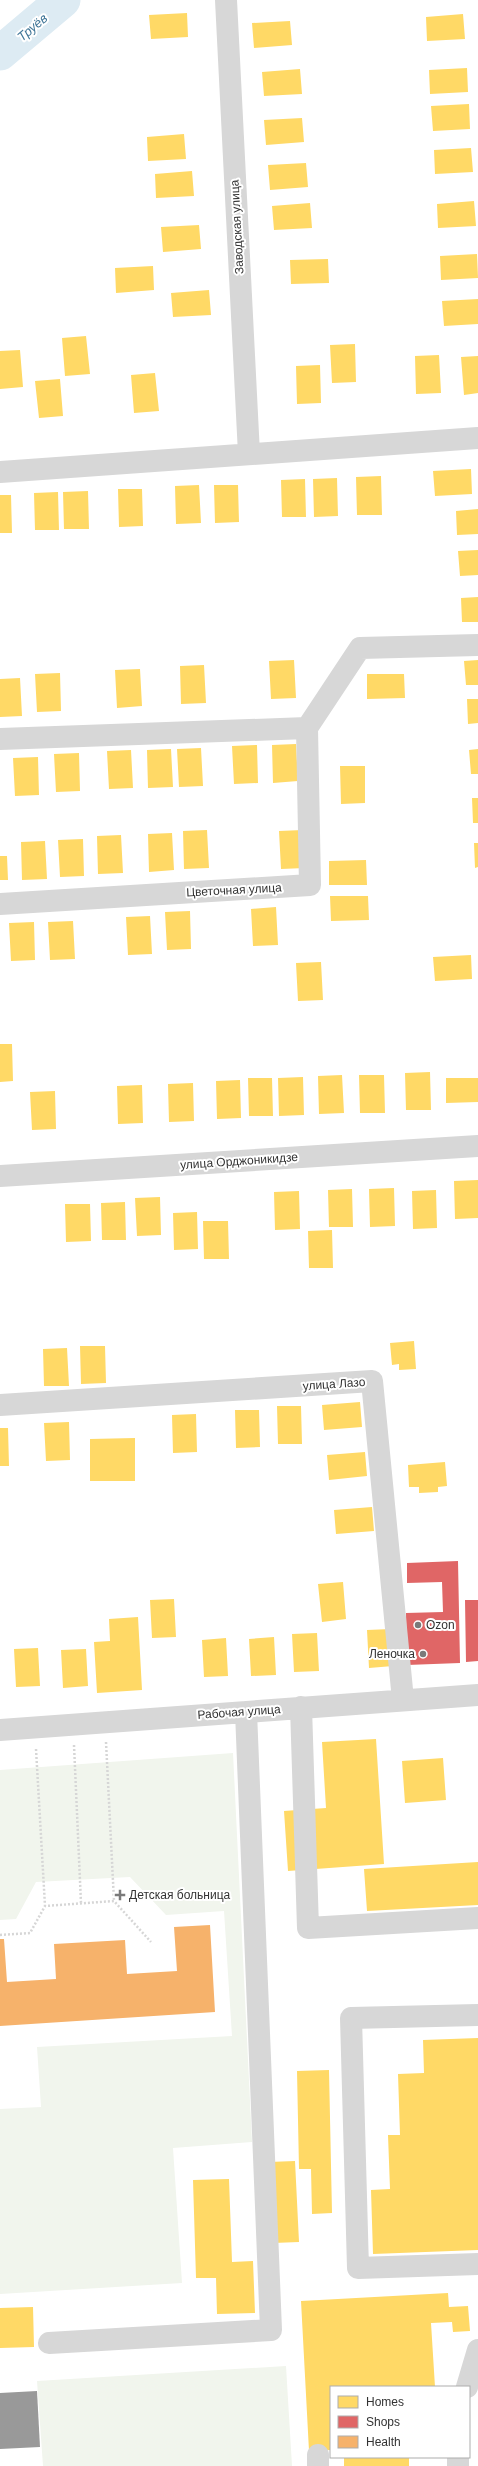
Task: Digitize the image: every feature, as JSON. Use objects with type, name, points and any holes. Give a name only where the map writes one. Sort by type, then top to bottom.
[{"type":"street","name":"Заводская улица","points":[[226,0],[249,454]]},
{"type":"street","points":[[0,472],[478,438]]},
{"type":"street","points":[[0,739],[307,728],[360,648],[478,645]]},
{"type":"street","name":"Цветочная улица","points":[[0,904],[310,885],[307,728]]},
{"type":"street","name":"улица Орджоникидзе","points":[[0,1176],[478,1146]]},
{"type":"street","name":"улица Лазо","points":[[0,1405],[372,1381],[403,1700]]},
{"type":"street","name":"Рабочая улица","points":[[0,1730],[478,1695]]},
{"type":"street","points":[[302,1707],[308,1928],[478,1918]]},
{"type":"street","points":[[49,2343],[271,2330],[246,1712]]},
{"type":"street","points":[[478,2015],[351,2018],[358,2268],[478,2264]]},
{"type":"street","points":[[467,2386],[478,2350]]},
{"type":"path","points":[[106,1722],[114,1901],[151,1942]]},
{"type":"path","points":[[73,1725],[81,1903]]},
{"type":"path","points":[[0,1935],[30,1933],[45,1906],[35,1728]]},
{"type":"path","points":[[45,1906],[114,1901]]},
{"type":"shaded area","points":[[233,1753],[252,2142],[173,2148],[182,2283],[0,2294],[0,2109],[41,2107],[37,2047],[232,2036],[224,1911],[166,1915],[130,1877],[36,1882],[16,1919],[0,1920],[0,1770]]},
{"type":"shaded area","points":[[286,2366],[292,2466],[43,2466],[37,2381]]},
{"type":"building: Homes","points":[[187,13],[188,37],[151,39],[149,15]]},
{"type":"building: Homes","points":[[463,14],[465,39],[427,41],[426,17]]},
{"type":"building: Homes","points":[[290,21],[292,45],[254,48],[252,23]]},
{"type":"building: Homes","points":[[467,68],[468,92],[430,94],[429,70]]},
{"type":"building: Homes","points":[[300,69],[302,94],[264,96],[262,72]]},
{"type":"building: Homes","points":[[469,104],[470,129],[433,131],[431,106]]},
{"type":"building: Homes","points":[[302,118],[304,142],[266,145],[264,120]]},
{"type":"building: Homes","points":[[184,134],[186,159],[148,161],[147,137]]},
{"type":"building: Homes","points":[[471,148],[473,172],[435,174],[434,150]]},
{"type":"building: Homes","points":[[306,163],[308,187],[270,190],[268,165]]},
{"type":"building: Homes","points":[[192,171],[194,196],[156,198],[155,174]]},
{"type":"building: Homes","points":[[474,201],[476,226],[438,228],[437,204]]},
{"type":"building: Homes","points":[[310,203],[312,228],[274,230],[272,206]]},
{"type":"building: Homes","points":[[199,225],[201,249],[163,252],[161,227]]},
{"type":"building: Homes","points":[[477,254],[478,278],[441,280],[440,256]]},
{"type":"building: Homes","points":[[328,259],[329,283],[291,284],[290,260]]},
{"type":"building: Homes","points":[[153,266],[154,290],[116,293],[115,268]]},
{"type":"building: Homes","points":[[209,290],[211,315],[173,317],[171,293]]},
{"type":"building: Homes","points":[[478,299],[478,324],[444,326],[442,301]]},
{"type":"building: Homes","points":[[86,336],[90,374],[65,376],[62,338]]},
{"type":"building: Homes","points":[[355,344],[356,382],[332,383],[330,345]]},
{"type":"building: Homes","points":[[20,350],[23,387],[0,389],[0,351]]},
{"type":"building: Homes","points":[[439,355],[441,393],[416,394],[415,356]]},
{"type":"building: Homes","points":[[478,356],[478,393],[464,395],[461,357]]},
{"type":"building: Homes","points":[[320,365],[321,403],[297,404],[296,366]]},
{"type":"building: Homes","points":[[155,373],[159,411],[134,413],[131,375]]},
{"type":"building: Homes","points":[[60,379],[63,416],[39,418],[35,381]]},
{"type":"building: Homes","points":[[471,469],[472,494],[435,496],[433,471]]},
{"type":"building: Homes","points":[[381,476],[382,515],[357,515],[356,477]]},
{"type":"building: Homes","points":[[337,478],[338,516],[314,517],[313,479]]},
{"type":"building: Homes","points":[[305,479],[306,517],[282,517],[281,480]]},
{"type":"building: Homes","points":[[199,485],[201,523],[176,524],[175,486]]},
{"type":"building: Homes","points":[[214,485],[238,485],[239,522],[215,523]]},
{"type":"building: Homes","points":[[118,489],[142,489],[143,526],[119,527]]},
{"type":"building: Homes","points":[[88,491],[89,529],[64,529],[63,492]]},
{"type":"building: Homes","points":[[58,492],[59,530],[35,530],[34,493]]},
{"type":"building: Homes","points":[[0,495],[11,495],[12,533],[0,533]]},
{"type":"building: Homes","points":[[478,509],[478,534],[457,535],[456,511]]},
{"type":"building: Homes","points":[[478,550],[478,575],[460,576],[458,551]]},
{"type":"building: Homes","points":[[478,597],[478,622],[462,622],[461,598]]},
{"type":"building: Homes","points":[[294,660],[296,698],[271,699],[269,661]]},
{"type":"building: Homes","points":[[478,660],[478,685],[466,685],[464,661]]},
{"type":"building: Homes","points":[[204,665],[206,703],[181,704],[180,666]]},
{"type":"building: Homes","points":[[140,669],[142,706],[117,708],[115,670]]},
{"type":"building: Homes","points":[[60,673],[61,711],[37,712],[35,674]]},
{"type":"building: Homes","points":[[367,674],[404,674],[405,698],[367,699]]},
{"type":"building: Homes","points":[[20,678],[22,716],[0,717],[0,679]]},
{"type":"building: Homes","points":[[467,699],[478,699],[478,723],[468,724]]},
{"type":"building: Homes","points":[[296,744],[298,781],[273,783],[272,745]]},
{"type":"building: Homes","points":[[257,745],[258,783],[234,784],[232,746]]},
{"type":"building: Homes","points":[[201,748],[203,786],[179,787],[177,749]]},
{"type":"building: Homes","points":[[171,749],[173,787],[148,788],[147,750]]},
{"type":"building: Homes","points":[[478,749],[478,774],[471,774],[469,750]]},
{"type":"building: Homes","points":[[131,750],[133,788],[109,789],[107,751]]},
{"type":"building: Homes","points":[[79,753],[80,791],[56,792],[54,754]]},
{"type":"building: Homes","points":[[38,757],[39,795],[15,796],[13,758]]},
{"type":"building: Homes","points":[[340,766],[365,766],[365,803],[341,804]]},
{"type":"building: Homes","points":[[472,798],[478,798],[478,823],[473,823]]},
{"type":"building: Homes","points":[[207,830],[209,868],[184,869],[183,831]]},
{"type":"building: Homes","points":[[303,830],[305,868],[281,869],[279,831]]},
{"type":"building: Homes","points":[[172,833],[174,870],[149,872],[148,834]]},
{"type":"building: Homes","points":[[121,835],[123,873],[98,874],[97,836]]},
{"type":"building: Homes","points":[[83,839],[84,876],[60,877],[58,840]]},
{"type":"building: Homes","points":[[45,841],[47,879],[22,880],[21,842]]},
{"type":"building: Homes","points":[[474,843],[478,843],[478,867],[475,868]]},
{"type":"building: Homes","points":[[0,856],[7,856],[8,880],[0,880]]},
{"type":"building: Homes","points":[[366,860],[367,885],[329,885],[329,861]]},
{"type":"building: Homes","points":[[330,896],[368,896],[369,920],[331,921]]},
{"type":"building: Homes","points":[[276,907],[278,945],[253,946],[251,909]]},
{"type":"building: Homes","points":[[190,911],[191,949],[167,950],[165,912]]},
{"type":"building: Homes","points":[[150,916],[152,954],[128,955],[126,917]]},
{"type":"building: Homes","points":[[73,921],[75,959],[50,960],[48,922]]},
{"type":"building: Homes","points":[[34,922],[35,960],[11,961],[9,923]]},
{"type":"building: Homes","points":[[471,955],[472,979],[435,981],[433,957]]},
{"type":"building: Homes","points":[[321,962],[323,1000],[298,1001],[296,963]]},
{"type":"building: Homes","points":[[0,1044],[12,1044],[13,1081],[0,1082]]},
{"type":"building: Homes","points":[[430,1072],[431,1110],[406,1110],[405,1073]]},
{"type":"building: Homes","points":[[342,1075],[344,1113],[319,1114],[318,1076]]},
{"type":"building: Homes","points":[[359,1075],[384,1075],[385,1113],[360,1113]]},
{"type":"building: Homes","points":[[303,1077],[304,1115],[279,1116],[278,1078]]},
{"type":"building: Homes","points":[[248,1078],[272,1078],[273,1116],[249,1116]]},
{"type":"building: Homes","points":[[446,1078],[478,1078],[478,1102],[446,1103]]},
{"type":"building: Homes","points":[[240,1080],[241,1118],[217,1119],[216,1081]]},
{"type":"building: Homes","points":[[193,1083],[194,1121],[169,1122],[168,1084]]},
{"type":"building: Homes","points":[[142,1085],[143,1123],[118,1124],[117,1086]]},
{"type":"building: Homes","points":[[55,1091],[56,1129],[32,1130],[30,1092]]},
{"type":"building: Homes","points":[[478,1180],[478,1218],[455,1219],[454,1181]]},
{"type":"building: Homes","points":[[394,1188],[395,1226],[370,1227],[369,1189]]},
{"type":"building: Homes","points":[[352,1189],[353,1227],[329,1227],[328,1190]]},
{"type":"building: Homes","points":[[436,1190],[437,1228],[413,1229],[412,1191]]},
{"type":"building: Homes","points":[[299,1191],[300,1229],[275,1230],[274,1192]]},
{"type":"building: Homes","points":[[160,1197],[161,1235],[137,1236],[135,1198]]},
{"type":"building: Homes","points":[[125,1202],[126,1240],[102,1240],[101,1203]]},
{"type":"building: Homes","points":[[65,1204],[90,1204],[91,1241],[66,1242]]},
{"type":"building: Homes","points":[[197,1212],[198,1249],[174,1250],[173,1213]]},
{"type":"building: Homes","points":[[203,1221],[228,1221],[229,1259],[204,1259]]},
{"type":"building: Homes","points":[[332,1230],[333,1268],[309,1268],[308,1231]]},
{"type":"building: Homes","points":[[414,1341],[416,1369],[399,1370],[399,1364],[392,1365],[390,1343]]},
{"type":"building: Homes","points":[[80,1346],[105,1346],[106,1383],[81,1384]]},
{"type":"building: Homes","points":[[67,1348],[69,1386],[44,1386],[43,1349]]},
{"type":"building: Homes","points":[[360,1402],[362,1427],[324,1430],[322,1405]]},
{"type":"building: Homes","points":[[277,1406],[301,1406],[302,1444],[278,1444]]},
{"type":"building: Homes","points":[[235,1410],[259,1410],[260,1447],[236,1448]]},
{"type":"building: Homes","points":[[196,1414],[197,1452],[173,1453],[172,1415]]},
{"type":"building: Homes","points":[[69,1422],[70,1460],[46,1461],[44,1423]]},
{"type":"building: Homes","points":[[0,1428],[8,1428],[9,1466],[0,1466]]},
{"type":"building: Homes","points":[[135,1438],[135,1481],[90,1481],[90,1439]]},
{"type":"building: Homes","points":[[365,1452],[367,1476],[329,1480],[327,1455]]},
{"type":"building: Homes","points":[[445,1462],[447,1486],[438,1487],[438,1492],[419,1493],[419,1487],[409,1487],[408,1465]]},
{"type":"building: Homes","points":[[372,1507],[374,1531],[336,1534],[334,1510]]},
{"type":"building: Homes","points":[[343,1582],[346,1619],[322,1622],[318,1584]]},
{"type":"building: Homes","points":[[174,1599],[176,1637],[152,1638],[150,1600]]},
{"type":"building: Homes","points":[[138,1617],[142,1690],[97,1693],[94,1642],[110,1641],[109,1619]]},
{"type":"building: Homes","points":[[391,1629],[393,1666],[369,1668],[367,1630]]},
{"type":"building: Homes","points":[[317,1633],[319,1671],[294,1672],[292,1634]]},
{"type":"building: Homes","points":[[274,1637],[276,1675],[251,1676],[249,1639]]},
{"type":"building: Homes","points":[[226,1638],[228,1676],[204,1677],[202,1640]]},
{"type":"building: Homes","points":[[38,1648],[40,1686],[16,1687],[14,1649]]},
{"type":"building: Homes","points":[[86,1649],[88,1686],[63,1688],[61,1650]]},
{"type":"building: Homes","points":[[376,1739],[384,1864],[288,1871],[284,1811],[326,1808],[322,1742]]},
{"type":"building: Homes","points":[[443,1758],[446,1800],[405,1803],[402,1761]]},
{"type":"building: Homes","points":[[478,1862],[478,1905],[367,1911],[364,1869]]},
{"type":"building: Homes","points":[[478,2038],[478,2250],[373,2254],[371,2190],[390,2189],[388,2135],[400,2135],[398,2074],[424,2073],[423,2040]]},
{"type":"building: Homes","points":[[329,2070],[332,2213],[312,2214],[311,2169],[299,2169],[297,2071]]},
{"type":"building: Homes","points":[[295,2161],[299,2242],[273,2243],[269,2162]]},
{"type":"building: Homes","points":[[229,2179],[232,2262],[253,2261],[255,2313],[217,2314],[216,2278],[196,2278],[193,2180]]},
{"type":"building: Homes","points":[[448,2293],[449,2307],[468,2306],[470,2331],[453,2332],[452,2322],[431,2323],[435,2386],[330,2386],[330,2450],[309,2451],[301,2301]]},
{"type":"building: Homes","points":[[33,2307],[34,2347],[0,2348],[0,2308]]},
{"type":"building: Homes","points":[[344,2458],[409,2458],[409,2466],[344,2466]]},
{"type":"building: Shops","points":[[458,1561],[460,1663],[407,1665],[406,1613],[443,1612],[442,1582],[407,1583],[407,1563]]},
{"type":"building: Shops","points":[[465,1600],[478,1600],[478,1661],[466,1662]]},
{"type":"building: Health","points":[[210,1925],[215,2012],[0,2026],[0,1939],[4,1939],[7,1982],[56,1979],[54,1944],[125,1940],[127,1974],[177,1971],[174,1927]]},
{"type":"building: Industry","points":[[37,2391],[40,2447],[0,2449],[0,2393]]},
{"type":"waterway","name":"Труёв","points":[[0,53],[63,0]]},
{"type":"place","name":"Ozon","points":[[418,1625]]},
{"type":"place","name":"Леночка","points":[[423,1654]]},
{"type":"place","name":"Детская больница","points":[[120,1895]]}]
